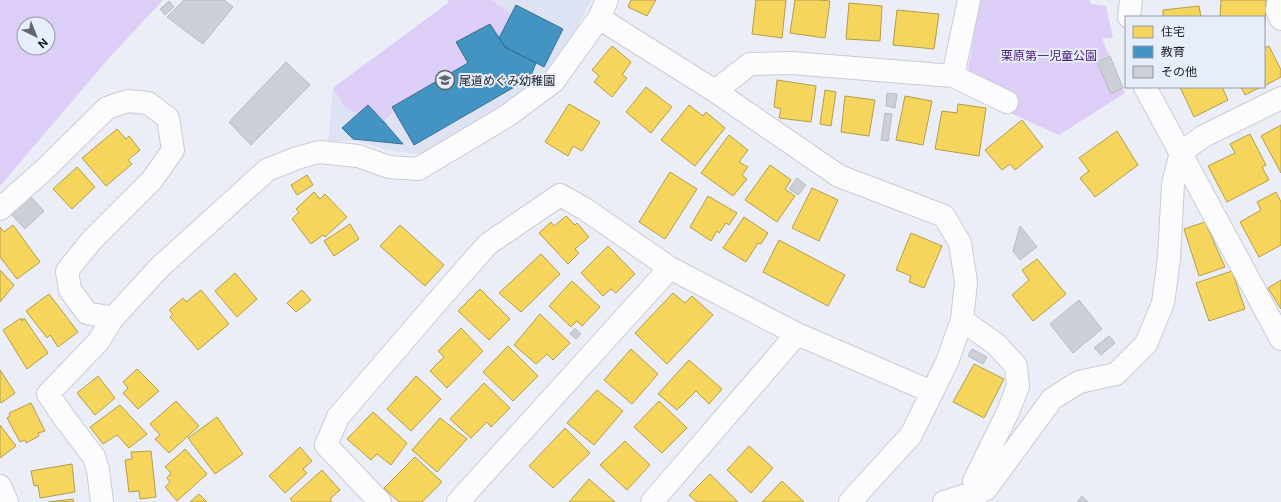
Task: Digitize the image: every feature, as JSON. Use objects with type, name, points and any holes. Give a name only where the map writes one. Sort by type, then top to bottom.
[{"type":"street","points":[[953,76],[969,0]]},
{"type":"street","points":[[1129,16],[1131,0]]},
{"type":"street","points":[[1279,0],[1278,10],[1281,19]]},
{"type":"street","points":[[102,502],[98,470],[94,458],[48,394],[98,342],[113,318],[160,267],[267,170],[297,158],[319,152],[358,156],[389,167],[418,168],[507,116],[553,82],[603,9],[715,91],[839,176],[944,216],[960,243],[966,282],[962,320],[947,362],[912,435],[850,502]]},
{"type":"street","points":[[715,91],[750,64],[792,63],[953,76],[1006,102]]},
{"type":"street","points":[[1146,88],[1281,339]]},
{"type":"street","points":[[944,502],[982,494],[1052,399],[1079,382],[1116,374],[1146,344],[1163,303],[1169,258],[1172,184],[1181,152],[1204,136],[1281,98]]},
{"type":"street","points":[[0,209],[44,170],[108,108],[128,101],[148,103],[168,118],[173,150],[152,180],[91,241],[67,270],[70,290],[87,313],[113,318]]},
{"type":"street","points":[[380,502],[326,445],[338,418],[443,294],[488,244],[560,194],[585,209],[670,268],[797,334],[932,392]]},
{"type":"street","points":[[458,502],[670,268]]},
{"type":"street","points":[[962,320],[997,345],[1016,366],[1018,386],[1008,412],[974,481],[982,494]]},
{"type":"street","points":[[652,502],[797,334]]},
{"type":"street","points":[[0,486],[7,502]]},
{"type":"shaded area","name":"尾道めぐみ幼稚園","points":[[448,0],[591,0],[558,64],[540,85],[423,153],[418,154],[387,150],[358,141],[328,141],[333,88],[448,3]]},
{"type":"green space","points":[[0,0],[163,0],[109,58],[0,186]]},
{"type":"green space","points":[[449,0],[491,0],[511,14],[499,38],[490,24],[457,42],[468,63],[392,107],[392,113],[384,122],[368,105],[358,114],[346,108],[333,88],[448,3]]},
{"type":"green space","name":"栗原第一児童公園","points":[[980,0],[1089,0],[1091,4],[1106,6],[1113,38],[1102,39],[1125,93],[1059,135],[1006,111],[981,80],[968,70]]},
{"type":"building: 住宅","points":[[631,0],[656,0],[647,16],[628,7]]},
{"type":"building: 住宅","points":[[756,0],[786,0],[782,38],[752,34]]},
{"type":"building: 住宅","points":[[795,0],[830,1],[825,38],[790,33]]},
{"type":"building: 住宅","points":[[1221,0],[1266,0],[1265,21],[1265,16],[1220,16]]},
{"type":"building: 住宅","points":[[849,3],[882,6],[880,41],[846,39]]},
{"type":"building: 住宅","points":[[1199,6],[1201,16],[1163,16],[1163,10]]},
{"type":"building: 住宅","points":[[897,10],[939,14],[934,49],[893,45]]},
{"type":"building: 住宅","points":[[612,46],[631,62],[622,75],[627,78],[612,97],[594,82],[599,76],[592,70]]},
{"type":"building: 住宅","points":[[1269,46],[1281,70],[1281,77],[1265,85],[1265,48]]},
{"type":"building: 住宅","points":[[777,80],[816,86],[811,122],[779,118],[781,109],[774,107]]},
{"type":"building: 住宅","points":[[646,87],[672,107],[651,133],[626,112]]},
{"type":"building: 住宅","points":[[1180,88],[1222,88],[1228,100],[1194,117]]},
{"type":"building: 住宅","points":[[1242,88],[1259,88],[1245,95]]},
{"type":"building: 住宅","points":[[825,90],[836,92],[831,126],[820,124]]},
{"type":"building: 住宅","points":[[845,96],[875,100],[869,136],[841,132]]},
{"type":"building: 住宅","points":[[905,96],[932,101],[923,145],[896,140]]},
{"type":"building: 住宅","points":[[569,104],[600,122],[582,151],[573,146],[568,156],[545,142]]},
{"type":"building: 住宅","points":[[958,104],[986,108],[979,156],[935,149],[942,111],[957,113]]},
{"type":"building: 住宅","points":[[689,105],[703,116],[706,112],[725,128],[695,166],[661,140]]},
{"type":"building: 住宅","points":[[1022,120],[1043,147],[1015,170],[1010,164],[1002,170],[985,150]]},
{"type":"building: 住宅","points":[[1281,125],[1281,173],[1261,136]]},
{"type":"building: 住宅","points":[[117,129],[126,139],[129,136],[140,150],[128,160],[132,164],[106,186],[82,158]]},
{"type":"building: 住宅","points":[[1117,131],[1138,165],[1095,197],[1080,178],[1089,171],[1079,158]]},
{"type":"building: 住宅","points":[[1250,134],[1266,165],[1262,167],[1269,180],[1227,202],[1208,166],[1235,153],[1230,144]]},
{"type":"building: 住宅","points":[[729,135],[748,150],[739,162],[748,167],[742,175],[747,179],[733,196],[701,173]]},
{"type":"building: 住宅","points":[[770,165],[791,180],[785,189],[795,196],[777,222],[745,200]]},
{"type":"building: 住宅","points":[[77,167],[95,187],[72,209],[53,189]]},
{"type":"building: 住宅","points":[[670,172],[697,189],[665,239],[639,222]]},
{"type":"building: 住宅","points":[[307,175],[313,185],[297,195],[291,185]]},
{"type":"building: 住宅","points":[[812,188],[838,200],[819,241],[792,228]]},
{"type":"building: 住宅","points":[[314,192],[320,199],[325,194],[347,217],[325,237],[323,235],[311,244],[292,219],[299,212],[296,209]]},
{"type":"building: 住宅","points":[[1276,192],[1281,202],[1281,245],[1259,257],[1240,222],[1261,210],[1257,202]]},
{"type":"building: 住宅","points":[[708,196],[737,213],[729,225],[726,223],[719,233],[717,231],[711,241],[690,227]]},
{"type":"building: 住宅","points":[[566,216],[575,225],[577,223],[589,237],[575,249],[579,253],[568,264],[539,233],[551,222],[554,226]]},
{"type":"building: 住宅","points":[[744,217],[768,233],[761,244],[758,243],[746,262],[723,248]]},
{"type":"building: 住宅","points":[[1205,222],[1225,267],[1199,276],[1184,229]]},
{"type":"building: 住宅","points":[[350,224],[359,239],[334,256],[324,241]]},
{"type":"building: 住宅","points":[[13,225],[40,262],[17,279],[0,257],[0,227],[4,232]]},
{"type":"building: 住宅","points":[[400,225],[444,265],[425,286],[380,246]]},
{"type":"building: 住宅","points":[[911,233],[942,246],[924,288],[909,282],[911,276],[896,270]]},
{"type":"building: 住宅","points":[[779,240],[845,275],[828,306],[763,272]]},
{"type":"building: 住宅","points":[[608,246],[635,274],[616,293],[611,289],[603,296],[581,273]]},
{"type":"building: 住宅","points":[[541,254],[560,274],[521,312],[499,293]]},
{"type":"building: 住宅","points":[[1037,259],[1066,294],[1033,321],[1012,295],[1029,280],[1022,270]]},
{"type":"building: 住宅","points":[[0,270],[14,285],[0,302]]},
{"type":"building: 住宅","points":[[1232,271],[1245,309],[1209,321],[1196,283]]},
{"type":"building: 住宅","points":[[235,273],[257,299],[237,317],[215,291]]},
{"type":"building: 住宅","points":[[1281,280],[1281,309],[1268,288]]},
{"type":"building: 住宅","points":[[572,281],[600,307],[582,326],[577,321],[571,327],[549,306]]},
{"type":"building: 住宅","points":[[480,289],[510,319],[489,340],[458,311]]},
{"type":"building: 住宅","points":[[201,290],[229,324],[198,350],[170,317],[173,314],[169,310],[183,298],[186,302]]},
{"type":"building: 住宅","points":[[302,290],[311,300],[296,312],[287,303]]},
{"type":"building: 住宅","points":[[673,293],[685,303],[692,296],[713,315],[667,364],[635,333]]},
{"type":"building: 住宅","points":[[49,294],[78,332],[58,347],[50,335],[47,338],[26,311]]},
{"type":"building: 住宅","points":[[540,314],[570,343],[553,360],[547,354],[536,364],[514,345]]},
{"type":"building: 住宅","points":[[21,318],[22,321],[24,318],[48,353],[27,369],[3,330]]},
{"type":"building: 住宅","points":[[461,328],[483,351],[447,388],[430,371],[444,357],[438,351]]},
{"type":"building: 住宅","points":[[508,346],[538,376],[513,401],[483,372]]},
{"type":"building: 住宅","points":[[631,349],[658,374],[632,404],[604,380]]},
{"type":"building: 住宅","points":[[689,360],[722,389],[709,404],[696,391],[677,410],[658,394]]},
{"type":"building: 住宅","points":[[974,364],[1004,379],[984,418],[953,402]]},
{"type":"building: 住宅","points":[[137,369],[159,391],[138,409],[123,393],[128,388],[123,382]]},
{"type":"building: 住宅","points":[[0,370],[15,393],[1,403],[0,401]]},
{"type":"building: 住宅","points":[[98,376],[115,398],[95,415],[77,393]]},
{"type":"building: 住宅","points":[[416,376],[441,399],[411,431],[387,409]]},
{"type":"building: 住宅","points":[[484,383],[510,408],[491,427],[487,422],[471,438],[450,419]]},
{"type":"building: 住宅","points":[[597,390],[623,411],[594,445],[567,423]]},
{"type":"building: 住宅","points":[[176,401],[199,426],[169,453],[155,439],[160,435],[150,424]]},
{"type":"building: 住宅","points":[[659,401],[687,428],[662,453],[634,427]]},
{"type":"building: 住宅","points":[[31,403],[45,431],[38,433],[39,436],[26,443],[25,440],[20,442],[7,418],[10,416],[9,413]]},
{"type":"building: 住宅","points":[[120,405],[147,434],[129,448],[117,435],[103,444],[90,427]]},
{"type":"building: 住宅","points":[[373,412],[407,443],[391,465],[377,454],[371,460],[347,439]]},
{"type":"building: 住宅","points":[[217,417],[243,454],[215,474],[188,438]]},
{"type":"building: 住宅","points":[[440,418],[467,439],[437,472],[412,450]]},
{"type":"building: 住宅","points":[[0,425],[16,446],[0,458]]},
{"type":"building: 住宅","points":[[565,428],[590,453],[553,488],[529,466]]},
{"type":"building: 住宅","points":[[625,441],[650,465],[627,490],[600,465]]},
{"type":"building: 住宅","points":[[749,446],[773,468],[751,493],[727,470]]},
{"type":"building: 住宅","points":[[300,447],[312,461],[303,469],[307,473],[285,493],[269,476]]},
{"type":"building: 住宅","points":[[185,449],[207,474],[177,501],[165,487],[170,482],[167,478],[171,473],[165,467]]},
{"type":"building: 住宅","points":[[151,451],[156,497],[140,499],[139,491],[129,492],[125,460],[132,459],[131,452]]},
{"type":"building: 住宅","points":[[415,457],[442,482],[422,502],[399,502],[384,488]]},
{"type":"building: 住宅","points":[[72,464],[75,492],[40,498],[38,485],[34,486],[31,471]]},
{"type":"building: 住宅","points":[[322,470],[340,490],[330,499],[332,502],[293,502],[290,499]]},
{"type":"building: 住宅","points":[[710,474],[738,502],[697,502],[689,495]]},
{"type":"building: 住宅","points":[[589,479],[615,502],[569,502]]},
{"type":"building: 住宅","points":[[782,481],[804,502],[762,502]]},
{"type":"building: 住宅","points":[[199,494],[207,502],[190,502]]},
{"type":"building: 住宅","points":[[73,499],[74,502],[48,502]]},
{"type":"building: 教育","points":[[516,5],[563,29],[544,67],[505,47],[499,38]]},
{"type":"building: 教育","points":[[490,24],[505,47],[536,63],[530,78],[414,145],[392,107],[468,63],[456,42]]},
{"type":"building: 教育","points":[[368,105],[403,144],[353,139],[342,128]]},
{"type":"building: その他","points":[[184,0],[224,0],[233,7],[203,44],[167,17]]},
{"type":"building: その他","points":[[169,1],[174,7],[165,15],[160,9]]},
{"type":"building: その他","points":[[1110,56],[1123,88],[1111,94],[1097,62]]},
{"type":"building: その他","points":[[286,62],[310,85],[251,145],[229,122]]},
{"type":"building: その他","points":[[887,93],[897,94],[895,108],[886,106]]},
{"type":"building: その他","points":[[885,113],[892,114],[888,141],[881,140]]},
{"type":"building: その他","points":[[797,178],[806,185],[798,195],[789,189]]},
{"type":"building: その他","points":[[31,197],[44,211],[25,229],[11,214]]},
{"type":"building: その他","points":[[1020,226],[1037,247],[1020,260],[1013,251]]},
{"type":"building: その他","points":[[1079,300],[1102,329],[1073,353],[1050,324]]},
{"type":"building: その他","points":[[575,328],[581,334],[576,339],[570,334]]},
{"type":"building: その他","points":[[1109,336],[1115,343],[1101,355],[1094,348]]},
{"type":"building: その他","points":[[972,349],[987,357],[983,364],[968,356]]},
{"type":"building: その他","points":[[1082,496],[1088,502],[1077,502]]},
{"type":"place","name":"尾道めぐみ幼稚園","points":[[445,80]]}]
